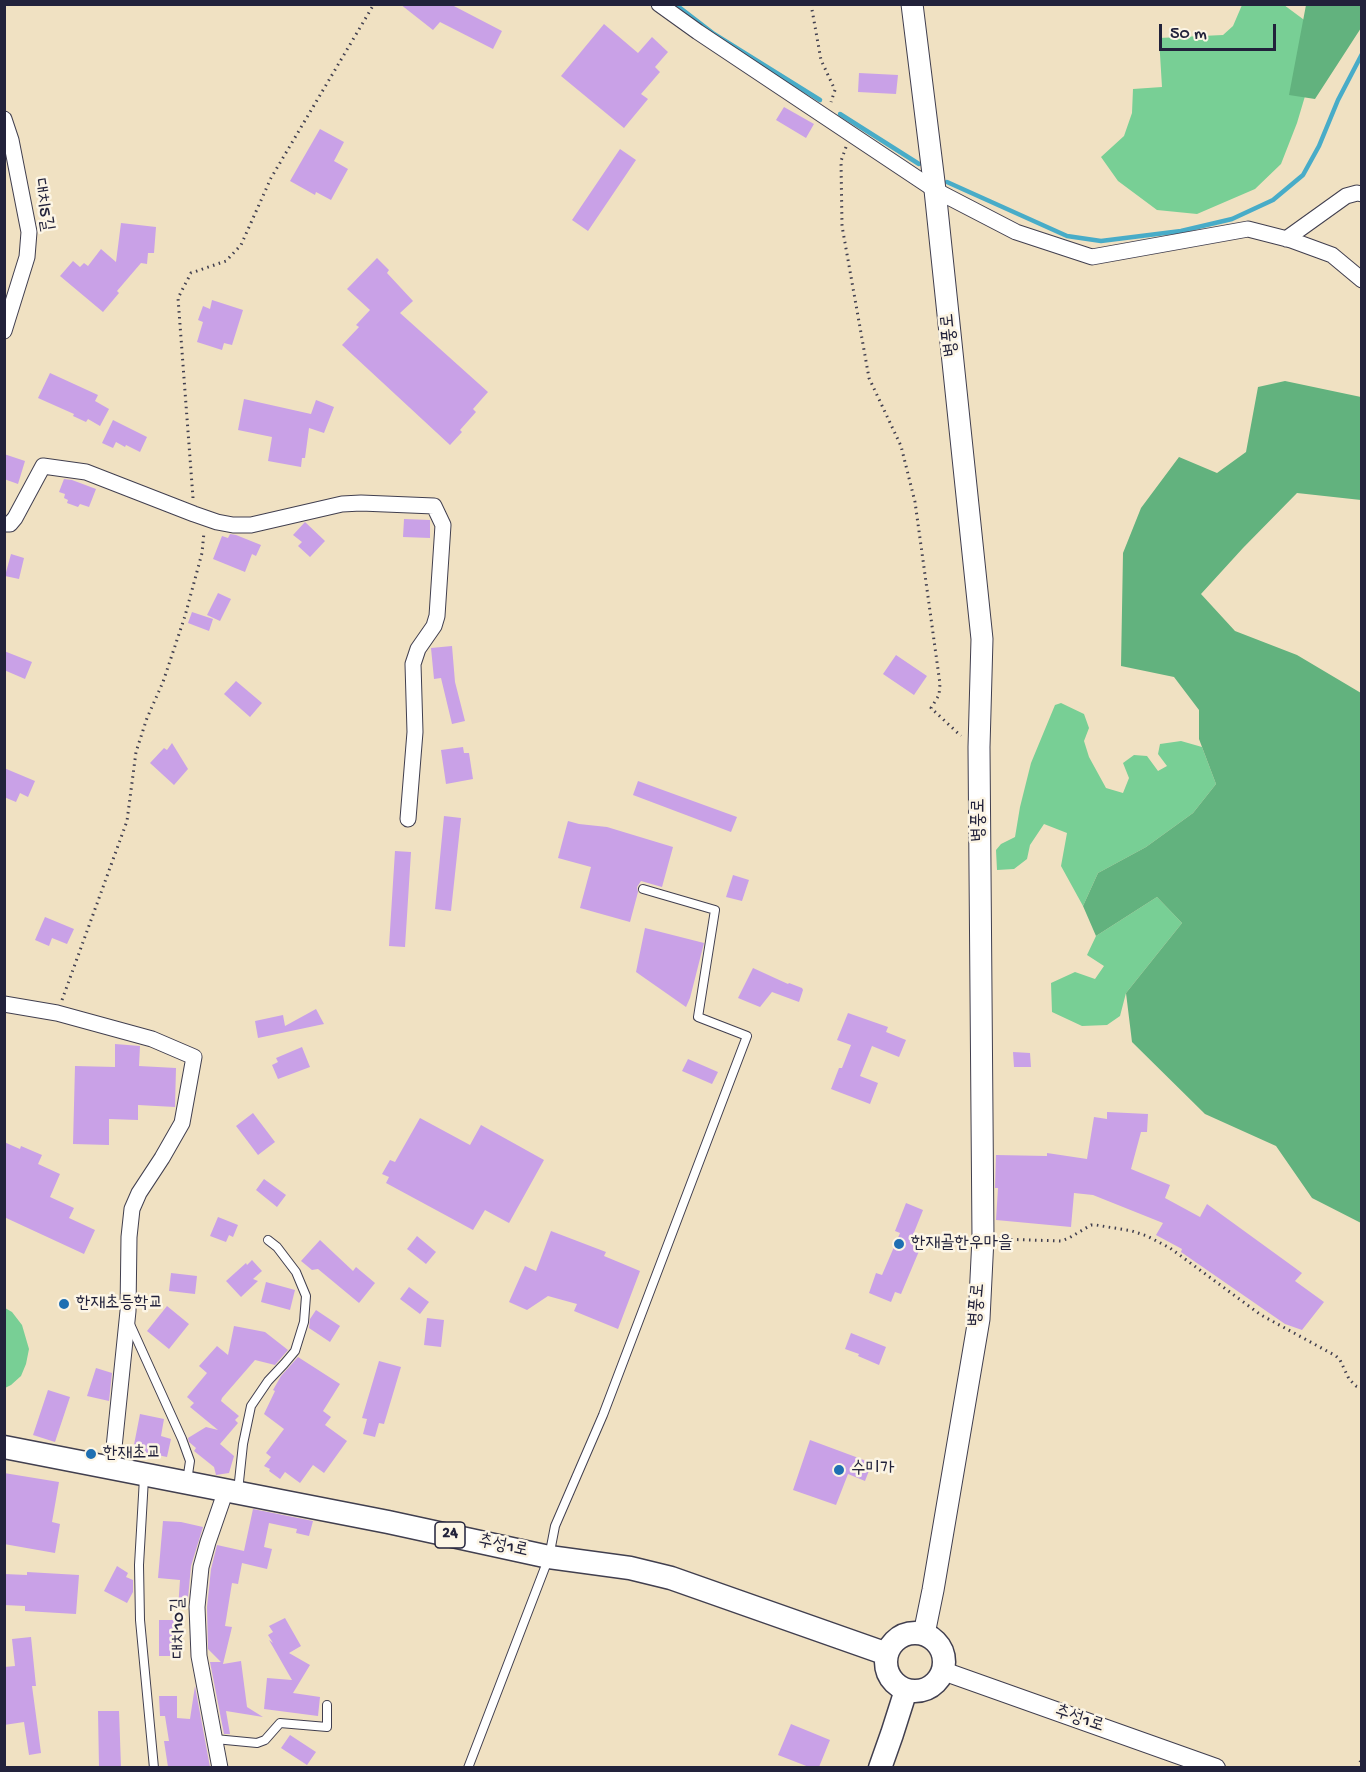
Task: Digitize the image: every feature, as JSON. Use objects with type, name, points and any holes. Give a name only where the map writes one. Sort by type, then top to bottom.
[{"type":"main road","name":"병풍로","points":[[912,4],[935,190],[982,639],[979,747],[983,1238],[979,1319],[924,1634]]},
{"type":"main road","name":"추성1로","points":[[4,1447],[388,1522],[549,1557],[630,1568],[671,1578],[887,1654]]},
{"type":"main road","points":[[918,1632],[924,1634],[936,1641],[941,1649],[944,1658],[943,1671],[934,1684],[926,1689],[906,1690],[898,1686],[891,1678],[886,1670],[885,1660],[892,1642],[900,1636],[918,1632]]},
{"type":"main road","points":[[879,1767],[906,1690]]},
{"type":"street","points":[[659,4],[935,190],[1016,232],[1092,258],[1248,229],[1332,255],[1362,280]]},
{"type":"street","name":"대치5길","points":[[4,118],[11,140],[29,232],[27,256],[4,331]]},
{"type":"street","points":[[1286,239],[1346,196],[1362,194]]},
{"type":"street","points":[[4,524],[10,524],[15,518],[43,465],[86,472],[194,514],[233,525],[251,525],[342,504],[434,506],[443,525],[437,616],[434,626],[418,649],[413,664],[415,732],[408,819]]},
{"type":"street","points":[[4,1004],[57,1013],[152,1039],[194,1057],[182,1123],[139,1193],[132,1209],[127,1317],[112,1467]]},
{"type":"street","name":"대치10길","points":[[220,1767],[199,1656],[197,1607],[201,1568],[208,1542],[232,1491]]},
{"type":"street","name":"추성1로","points":[[943,1671],[1216,1767]]},
{"type":"lane","points":[[468,1767],[549,1557],[555,1526],[603,1415],[747,1036],[698,1017],[715,910],[643,889]]},
{"type":"lane","points":[[232,1491],[251,1406],[268,1381],[290,1358],[304,1322],[306,1296],[299,1278],[286,1258],[268,1240]]},
{"type":"lane","points":[[127,1317],[190,1461],[187,1482]]},
{"type":"lane","points":[[145,1474],[139,1565],[140,1620],[154,1767]]},
{"type":"lane","points":[[214,1739],[257,1743],[265,1740],[280,1723],[327,1727],[327,1705]]},
{"type":"path","points":[[57,1013],[127,821],[136,752],[185,616],[202,553],[204,533],[194,514],[178,298],[191,273],[226,261],[241,245],[271,178],[374,4]]},
{"type":"path","points":[[811,4],[821,60],[835,90],[827,119]]},
{"type":"path","points":[[850,134],[841,161],[842,226],[869,378],[901,446],[915,502],[940,684],[939,695],[931,708],[964,739],[979,747]]},
{"type":"path","points":[[983,1238],[1061,1241],[1091,1225],[1132,1231],[1147,1236],[1170,1248],[1261,1315],[1336,1356],[1349,1379],[1362,1388]]},
{"type":"path","points":[[1358,1767],[1362,1757]]},
{"type":"green space","points":[[1242,5],[1284,5],[1311,25],[1314,66],[1297,123],[1281,164],[1255,189],[1197,214],[1157,210],[1118,181],[1101,157],[1124,136],[1132,113],[1133,89],[1162,87],[1159,38],[1223,35],[1233,26]]},
{"type":"green space","points":[[1306,5],[1361,5],[1361,28],[1315,99],[1289,95]]},
{"type":"green space","points":[[1285,381],[1361,397],[1361,500],[1297,493],[1201,594],[1235,631],[1297,655],[1361,693],[1361,1223],[1312,1198],[1276,1146],[1205,1114],[1132,1042],[1126,993],[1182,923],[1157,897],[1096,936],[1083,906],[1098,873],[1146,847],[1193,813],[1216,784],[1199,739],[1199,710],[1174,677],[1121,666],[1123,553],[1141,508],[1179,457],[1217,473],[1246,452],[1258,387]]},
{"type":"green space","points":[[1061,703],[1084,714],[1089,728],[1084,741],[1089,757],[1106,788],[1123,793],[1129,778],[1123,763],[1134,755],[1147,756],[1158,771],[1167,766],[1158,754],[1160,744],[1181,741],[1202,747],[1216,784],[1193,813],[1146,847],[1098,873],[1083,906],[1061,866],[1067,833],[1044,824],[1030,845],[1027,859],[1014,869],[997,870],[996,850],[1001,844],[1015,837],[1031,763],[1055,705]]},
{"type":"green space","points":[[1157,897],[1182,923],[1126,993],[1120,1016],[1107,1025],[1082,1026],[1052,1012],[1051,983],[1075,972],[1095,979],[1104,966],[1087,955],[1096,936]]},
{"type":"green space","points":[[5,1308],[12,1312],[22,1325],[29,1349],[21,1376],[5,1388]]},
{"type":"building","points":[[400,4],[450,4],[502,31],[493,49],[440,22],[433,30]]},
{"type":"building","points":[[604,24],[638,53],[652,37],[668,52],[655,67],[660,72],[641,94],[648,99],[624,128],[561,76]]},
{"type":"building","points":[[859,73],[898,75],[896,94],[858,92]]},
{"type":"building","points":[[784,107],[814,124],[806,138],[776,120]]},
{"type":"building","points":[[320,129],[344,142],[334,161],[348,169],[331,200],[316,192],[315,195],[290,181]]},
{"type":"building","points":[[620,149],[636,160],[588,231],[572,220]]},
{"type":"building","points":[[121,223],[156,227],[154,253],[148,253],[147,264],[141,263],[117,291],[119,293],[103,312],[60,276],[73,261],[80,267],[84,263],[88,266],[101,249],[116,262]]},
{"type":"building","points":[[377,258],[389,270],[387,273],[413,301],[400,313],[488,392],[473,409],[476,412],[450,445],[342,345],[359,327],[356,325],[370,310],[347,289]]},
{"type":"building","points":[[212,300],[243,310],[232,345],[224,343],[222,350],[197,342],[203,322],[198,320],[203,306],[210,309]]},
{"type":"building","points":[[50,373],[98,395],[95,401],[109,409],[100,426],[88,419],[86,422],[38,398]]},
{"type":"building","points":[[244,399],[311,414],[316,400],[334,407],[324,433],[309,428],[305,458],[302,458],[301,467],[268,461],[272,437],[238,430]]},
{"type":"building","points":[[113,420],[147,437],[140,452],[116,442],[113,448],[102,443]]},
{"type":"building","points":[[4,454],[25,461],[18,484],[4,479]]},
{"type":"building","points":[[64,479],[96,489],[89,507],[80,504],[78,507],[67,503],[68,500],[64,498],[65,494],[59,492]]},
{"type":"building","points":[[404,519],[430,520],[430,538],[403,537]]},
{"type":"building","points":[[305,522],[325,541],[310,557],[298,546],[302,542],[293,535]]},
{"type":"building","points":[[230,534],[261,545],[256,556],[252,554],[245,572],[213,559],[222,536],[228,538]]},
{"type":"building","points":[[11,554],[24,558],[19,579],[5,576]]},
{"type":"building","points":[[218,593],[231,599],[220,621],[207,615]]},
{"type":"building","points":[[192,612],[213,619],[209,631],[188,623]]},
{"type":"building","points":[[452,646],[455,682],[465,721],[452,724],[441,678],[434,679],[431,648]]},
{"type":"building","points":[[4,651],[32,662],[25,679],[4,670]]},
{"type":"building","points":[[896,655],[927,676],[914,695],[883,674]]},
{"type":"building","points":[[236,681],[262,703],[250,717],[224,694]]},
{"type":"building","points":[[172,743],[188,769],[174,785],[150,763],[164,748],[167,750]]},
{"type":"building","points":[[463,747],[464,753],[469,753],[473,779],[446,784],[441,750]]},
{"type":"building","points":[[4,768],[35,781],[28,797],[20,793],[16,802],[4,797]]},
{"type":"building","points":[[638,781],[737,817],[731,832],[633,795]]},
{"type":"building","points":[[444,816],[461,818],[451,911],[435,909]]},
{"type":"building","points":[[568,821],[607,827],[673,847],[662,887],[641,881],[637,887],[638,892],[630,922],[580,908],[591,867],[558,858]]},
{"type":"building","points":[[395,851],[411,852],[405,947],[389,946]]},
{"type":"building","points":[[733,875],[749,880],[742,901],[726,897]]},
{"type":"building","points":[[45,917],[74,929],[67,944],[52,938],[49,946],[35,940]]},
{"type":"building","points":[[645,928],[704,943],[686,1007],[636,972]]},
{"type":"building","points":[[753,968],[802,988],[799,1002],[772,992],[760,1007],[738,998]]},
{"type":"building","points":[[316,1009],[324,1024],[258,1038],[255,1021],[283,1015],[285,1026]]},
{"type":"building","points":[[848,1013],[888,1027],[886,1032],[906,1040],[899,1057],[872,1046],[860,1076],[878,1083],[870,1104],[831,1089],[851,1045],[837,1040]]},
{"type":"building","points":[[115,1044],[140,1046],[139,1066],[176,1068],[175,1107],[138,1105],[138,1120],[109,1119],[109,1145],[73,1144],[75,1066],[115,1067]]},
{"type":"building","points":[[302,1047],[310,1067],[278,1079],[272,1065],[278,1062],[276,1058]]},
{"type":"building","points":[[1013,1052],[1030,1053],[1031,1067],[1014,1067]]},
{"type":"building","points":[[688,1059],[718,1072],[712,1084],[682,1071]]},
{"type":"building","points":[[1107,1112],[1148,1114],[1147,1132],[1141,1132],[1131,1169],[1170,1185],[1165,1198],[1200,1217],[1207,1204],[1302,1273],[1295,1281],[1324,1302],[1302,1330],[1285,1324],[1181,1252],[1182,1249],[1156,1235],[1163,1223],[1093,1195],[1074,1193],[1071,1227],[996,1220],[998,1188],[995,1188],[996,1155],[1047,1156],[1047,1153],[1087,1159],[1094,1117],[1107,1119]]},
{"type":"building","points":[[253,1113],[275,1142],[258,1155],[236,1126]]},
{"type":"building","points":[[420,1118],[470,1145],[481,1125],[544,1160],[509,1223],[485,1210],[473,1230],[386,1183],[389,1177],[382,1174],[390,1160],[395,1162]]},
{"type":"building","points":[[4,1142],[42,1155],[38,1164],[60,1174],[50,1197],[74,1208],[69,1218],[95,1230],[84,1254],[4,1217]]},
{"type":"building","points":[[264,1179],[286,1195],[277,1207],[256,1190]]},
{"type":"building","points":[[906,1203],[923,1210],[911,1240],[922,1244],[901,1294],[895,1292],[891,1302],[869,1293],[876,1273],[882,1275],[900,1233],[895,1231]]},
{"type":"building","points":[[218,1217],[238,1225],[233,1237],[229,1235],[226,1242],[210,1236]]},
{"type":"building","points":[[551,1231],[606,1252],[604,1256],[640,1271],[618,1329],[574,1311],[577,1304],[548,1296],[527,1310],[509,1302],[525,1266],[536,1271]]},
{"type":"building","points":[[417,1236],[436,1252],[426,1264],[407,1249]]},
{"type":"building","points":[[320,1240],[353,1271],[356,1267],[375,1283],[359,1303],[318,1269],[312,1270],[301,1261]]},
{"type":"building","points":[[252,1260],[262,1271],[253,1279],[258,1281],[241,1297],[226,1281]]},
{"type":"building","points":[[171,1273],[197,1276],[195,1294],[169,1291]]},
{"type":"building","points":[[266,1282],[295,1290],[290,1310],[261,1302]]},
{"type":"building","points":[[409,1287],[429,1302],[420,1314],[400,1299]]},
{"type":"building","points":[[167,1306],[189,1324],[169,1349],[147,1331]]},
{"type":"building","points":[[316,1310],[340,1326],[330,1342],[309,1328],[310,1319]]},
{"type":"building","points":[[427,1318],[444,1320],[441,1347],[424,1345]]},
{"type":"building","points":[[234,1326],[265,1332],[288,1350],[275,1365],[255,1360],[222,1398],[221,1401],[239,1416],[235,1420],[238,1423],[220,1444],[234,1456],[229,1473],[216,1475],[214,1467],[194,1451],[196,1448],[188,1438],[206,1427],[218,1430],[190,1407],[194,1403],[187,1397],[207,1373],[199,1366],[217,1346],[228,1355]]},
{"type":"building","points":[[851,1333],[886,1347],[879,1365],[845,1349]]},
{"type":"building","points":[[298,1357],[340,1384],[323,1411],[331,1417],[325,1425],[347,1441],[324,1473],[313,1465],[300,1483],[285,1472],[280,1479],[264,1466],[271,1457],[266,1453],[284,1429],[264,1414],[281,1376]]},
{"type":"building","points":[[379,1361],[401,1367],[384,1424],[379,1423],[375,1437],[363,1434],[367,1419],[362,1418]]},
{"type":"building","points":[[96,1368],[112,1373],[109,1401],[87,1396]]},
{"type":"building","points":[[48,1390],[70,1397],[55,1442],[33,1435]]},
{"type":"building","points":[[140,1414],[164,1419],[161,1436],[171,1439],[167,1457],[133,1450]]},
{"type":"building","points":[[810,1440],[872,1463],[865,1481],[848,1474],[836,1505],[793,1490]]},
{"type":"building","points":[[4,1473],[59,1482],[52,1522],[60,1524],[55,1553],[4,1544]]},
{"type":"building","points":[[253,1509],[313,1521],[309,1536],[296,1533],[297,1529],[269,1523],[264,1547],[272,1549],[267,1569],[242,1563],[238,1584],[232,1583],[225,1626],[232,1627],[223,1664],[241,1661],[247,1707],[263,1717],[226,1711],[230,1734],[224,1734],[210,1662],[221,1662],[208,1649],[207,1607],[211,1569],[217,1545],[244,1551]]},
{"type":"building","points":[[163,1521],[203,1527],[191,1566],[187,1609],[178,1609],[180,1580],[158,1578]]},
{"type":"building","points":[[117,1566],[128,1573],[126,1577],[133,1580],[133,1592],[127,1603],[104,1591]]},
{"type":"building","points":[[27,1572],[79,1575],[76,1614],[25,1611],[25,1606],[4,1605],[4,1574],[27,1575]]},
{"type":"building","points":[[285,1618],[301,1646],[289,1653],[310,1665],[293,1693],[320,1697],[318,1716],[264,1709],[267,1678],[292,1680],[268,1635],[273,1632],[269,1626]]},
{"type":"building","points":[[159,1620],[178,1620],[178,1656],[159,1656]]},
{"type":"building","points":[[31,1637],[36,1686],[32,1686],[41,1753],[29,1755],[24,1722],[4,1725],[4,1667],[15,1666],[12,1639]]},
{"type":"building","points":[[195,1686],[210,1767],[168,1767],[164,1741],[169,1741],[165,1716],[160,1716],[159,1696],[177,1696],[177,1718],[190,1719]]},
{"type":"building","points":[[98,1711],[119,1711],[121,1767],[99,1767]]},
{"type":"building","points":[[791,1724],[830,1740],[819,1767],[809,1767],[778,1755]]},
{"type":"building","points":[[290,1735],[316,1752],[307,1765],[281,1748]]},
{"type":"waterway","points":[[675,4],[714,34],[820,100]]},
{"type":"waterway","points":[[947,182],[1067,236],[1101,241],[1181,231],[1232,219],[1273,200],[1303,175],[1362,54]]},
{"type":"waterway","points":[[840,114],[919,164]]},
{"type":"place","name":"한재골한우마을","points":[[899,1244]]},
{"type":"place","name":"한재초등학교","points":[[64,1304]]},
{"type":"place","name":"한재초교","points":[[91,1454]]},
{"type":"place","name":"수미가","points":[[839,1470]]}]
